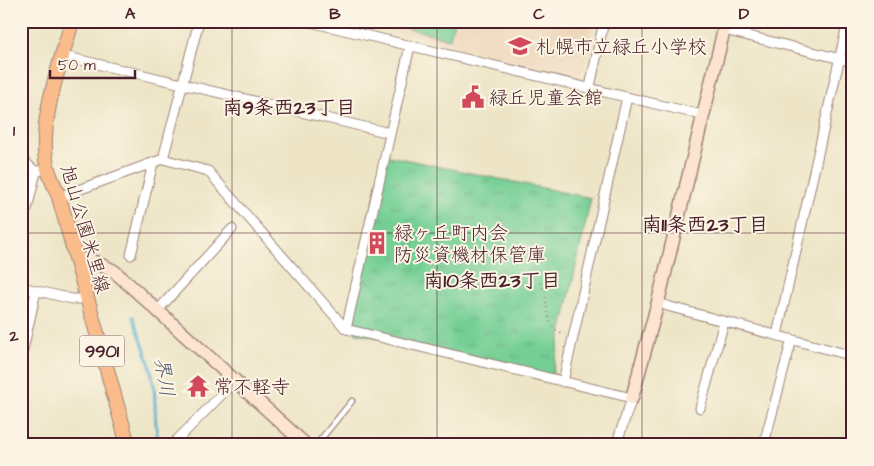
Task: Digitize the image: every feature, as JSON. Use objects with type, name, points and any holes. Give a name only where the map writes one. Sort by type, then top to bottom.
[{"type":"main road","name":"旭山公園米里線","points":[[72,21],[50,108],[42,170],[59,197],[128,445]]},
{"type":"street","points":[[163,159],[199,21]]},
{"type":"street","points":[[306,21],[702,115]]},
{"type":"street","points":[[590,87],[604,21]]},
{"type":"street","points":[[777,335],[848,21]]},
{"type":"street","points":[[616,445],[632,398],[658,302],[725,25],[853,62]]},
{"type":"street","points":[[346,329],[410,46]]},
{"type":"street","points":[[63,56],[390,133]]},
{"type":"street","points":[[563,382],[627,97]]},
{"type":"street","points":[[21,159],[42,170],[27,209],[21,208]]},
{"type":"street","points":[[59,197],[163,159],[208,171],[346,329],[632,398]]},
{"type":"street","points":[[131,255],[153,163]]},
{"type":"street","points":[[158,310],[232,229]]},
{"type":"street","points":[[77,258],[95,262],[114,270],[306,445]]},
{"type":"street","points":[[21,287],[72,299],[88,299]]},
{"type":"street","points":[[22,355],[36,291]]},
{"type":"street","points":[[658,302],[724,322],[853,356]]},
{"type":"street","points":[[700,408],[724,322]]},
{"type":"street","points":[[766,436],[792,339]]},
{"type":"street","points":[[172,445],[235,381]]},
{"type":"lane","points":[[316,445],[352,401]]},
{"type":"path","points":[[540,283],[547,297],[549,324],[557,332],[565,334]]},
{"type":"shaded area","name":"札幌市立緑丘小学校","points":[[351,21],[594,21],[584,70],[577,76]]},
{"type":"green space","points":[[379,21],[454,21],[450,39]]},
{"type":"green space","points":[[384,155],[591,198],[552,375],[356,333],[349,323]]},
{"type":"waterway","name":"界川","points":[[133,317],[153,378],[156,431],[159,445]]},
{"type":"place","name":"札幌市立緑丘小学校","points":[[520,46]]},
{"type":"place","name":"緑丘児童会館","points":[[473,97]]},
{"type":"place","name":"緑ヶ丘町内会 防災資機材保管庫","points":[[377,243]]},
{"type":"place","name":"常不軽寺","points":[[198,386]]},
{"type":"district","name":"南9条西23丁目","points":[[289,107]]},
{"type":"district","name":"南11条西23丁目","points":[[705,224]]},
{"type":"district","name":"南10条西23丁目","points":[[492,280]]}]
